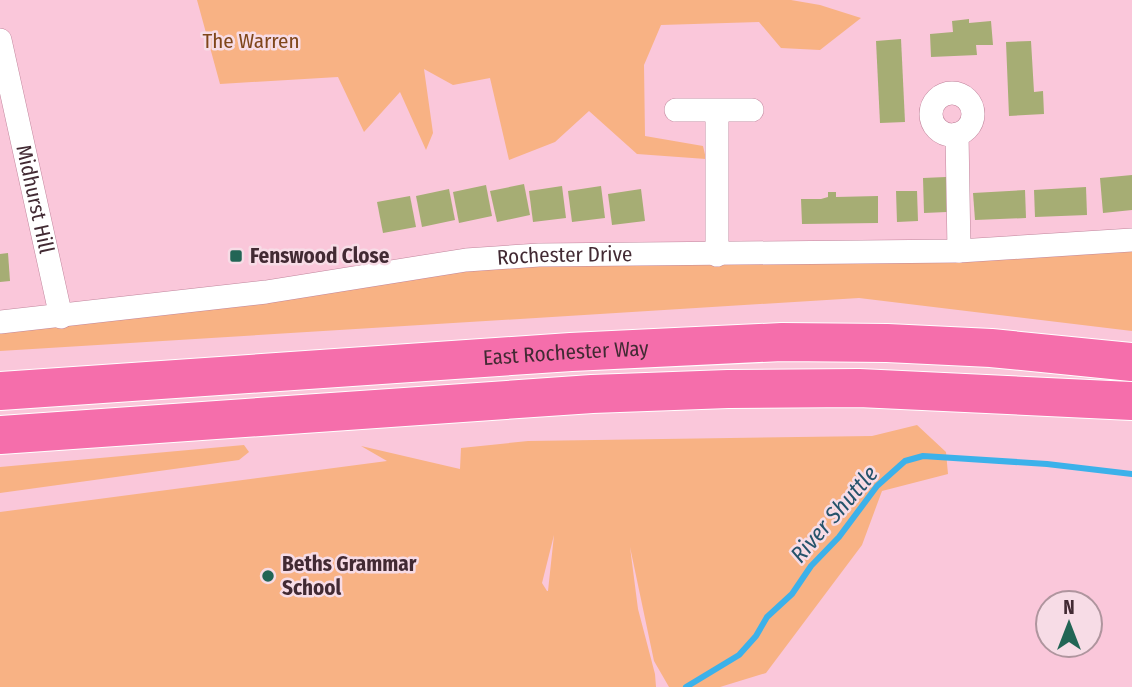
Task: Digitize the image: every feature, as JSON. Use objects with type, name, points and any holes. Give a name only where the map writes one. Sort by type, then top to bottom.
[{"type":"highway","name":"East Rochester Way","points":[[0,391],[571,352],[782,342],[991,348],[1132,362]]},
{"type":"highway","name":"East Rochester Way","points":[[0,435],[592,394],[859,388],[1022,395]]},
{"type":"highway","points":[[1022,395],[1132,401]]},
{"type":"highway","points":[[1022,395],[1132,415]]},
{"type":"street","name":"Midhurst Hill","points":[[0,40],[61,317]]},
{"type":"street","points":[[676,110],[752,110]]},
{"type":"street","points":[[717,111],[717,255]]},
{"type":"street","points":[[957,134],[959,251]]},
{"type":"street","name":"Rochester Drive","points":[[0,322],[266,292],[466,260],[539,255],[959,251],[1132,240]]},
{"type":"green space","name":"The Warren","points":[[197,0],[791,0],[820,5],[861,18],[820,50],[781,48],[759,22],[661,25],[644,65],[645,136],[703,146],[706,159],[637,154],[589,111],[555,142],[509,160],[490,78],[453,85],[424,69],[433,133],[426,150],[400,92],[364,132],[338,77],[220,84]]},
{"type":"green space","points":[[1132,246],[1132,331],[859,298],[0,351],[0,324],[505,266]]},
{"type":"green space","points":[[917,425],[946,452],[948,474],[882,491],[862,545],[766,673],[720,687],[669,687],[654,661],[630,547],[638,609],[656,687],[0,687],[0,512],[387,461],[361,446],[460,469],[461,448],[528,441],[872,436]],"holes":[[[554,535],[548,591],[542,583]]]},
{"type":"green space","points":[[244,445],[249,452],[239,460],[0,493],[0,467]]},
{"type":"building","points":[[969,19],[969,23],[991,21],[993,45],[976,45],[977,55],[931,57],[930,34],[953,32],[952,21]]},
{"type":"building","points":[[901,39],[905,122],[880,123],[876,41]]},
{"type":"building","points":[[1031,41],[1034,92],[1043,91],[1044,114],[1009,116],[1006,42]]},
{"type":"building","points":[[1132,175],[1132,210],[1103,213],[1100,178]]},
{"type":"building","points":[[946,177],[947,212],[924,213],[923,178]]},
{"type":"building","points":[[524,184],[530,215],[497,222],[490,191]]},
{"type":"building","points":[[486,185],[492,216],[459,223],[453,192]]},
{"type":"building","points":[[562,186],[566,218],[533,222],[529,191]]},
{"type":"building","points":[[601,186],[605,218],[572,222],[568,191]]},
{"type":"building","points":[[1086,187],[1087,215],[1035,217],[1034,190]]},
{"type":"building","points":[[449,189],[455,220],[422,227],[416,196]]},
{"type":"building","points":[[641,189],[645,221],[612,225],[608,194]]},
{"type":"building","points":[[1025,190],[1026,218],[975,220],[973,193]]},
{"type":"building","points":[[896,191],[917,191],[918,221],[897,222]]},
{"type":"building","points":[[828,192],[836,192],[836,197],[878,196],[878,223],[802,224],[801,199],[821,199],[828,197]]},
{"type":"building","points":[[410,196],[416,227],[383,233],[377,202]]},
{"type":"building","points":[[8,253],[10,281],[0,282],[0,254]]},
{"type":"waterway","name":"River Shuttle","points":[[686,687],[739,655],[756,636],[767,617],[792,594],[811,566],[839,537],[877,486],[905,461],[923,456],[1047,464],[1132,474]]},
{"type":"place","name":"Fenswood Close","points":[[236,256]]},
{"type":"place","name":"Beths Grammar School","points":[[268,576]]}]
